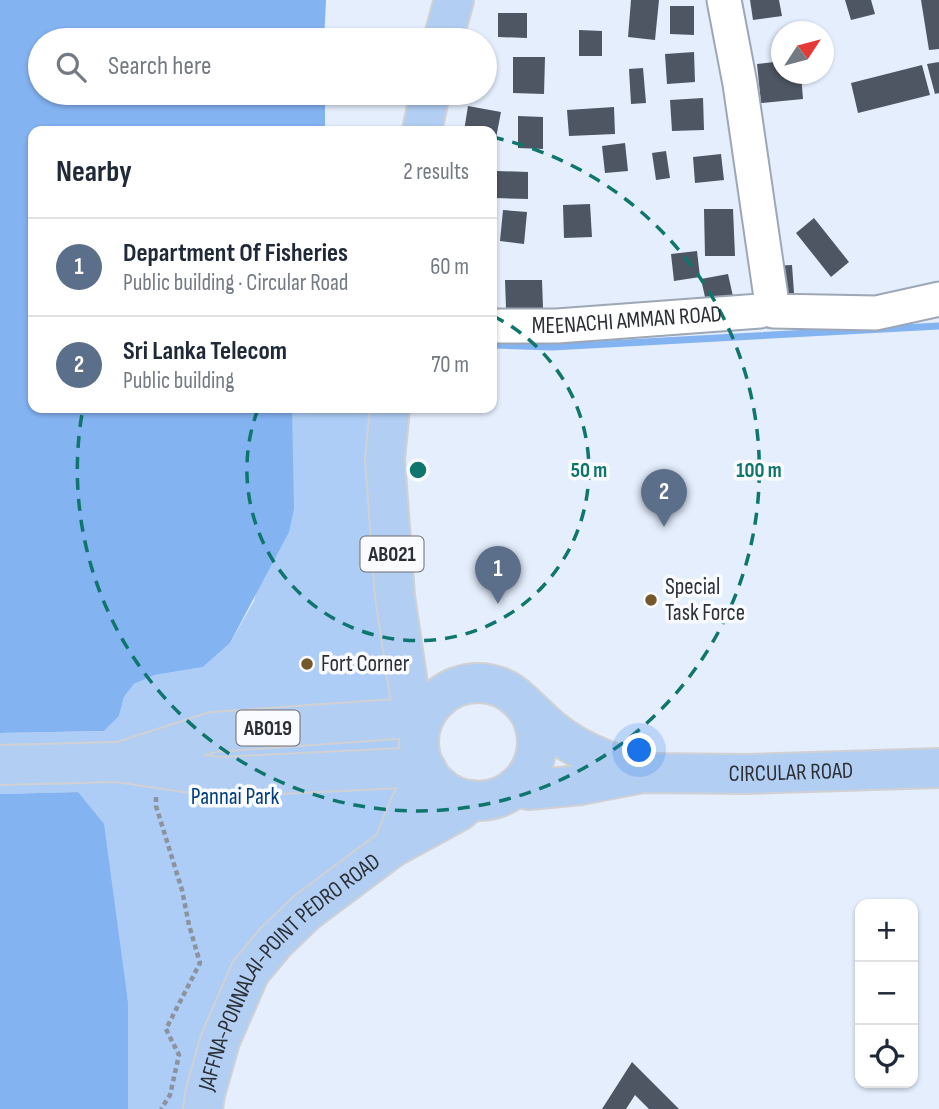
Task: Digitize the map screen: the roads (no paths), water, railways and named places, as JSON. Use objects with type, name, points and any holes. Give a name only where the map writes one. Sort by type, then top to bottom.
[{"type":"main road","points":[[446,28],[454,0]]},
{"type":"main road","points":[[423,126],[427,105]]},
{"type":"main road","name":"AB021","points":[[390,413],[385,459],[395,596],[409,691],[425,715]]},
{"type":"main road","name":"CIRCULAR ROAD","points":[[403,649],[446,678],[500,687],[575,746],[602,759],[643,773]]},
{"type":"main road","points":[[470,683],[452,688],[437,699],[425,715],[419,737],[419,750],[426,769],[447,792],[472,800]]},
{"type":"main road","points":[[518,786],[535,760],[537,744],[536,728],[530,713],[520,701]]},
{"type":"main road","name":"AB019","points":[[117,762],[213,732],[425,715]]},
{"type":"main road","name":"AB019","points":[[0,765],[117,762],[218,777],[426,769]]},
{"type":"main road","name":"CIRCULAR ROAD","points":[[472,800],[496,797],[518,786],[529,790],[580,785],[643,773],[747,774],[939,768]]},
{"type":"main road","points":[[393,847],[426,769]]},
{"type":"main road","name":"JAFFNA-PONNALAI-POINT PEDRO ROAD","points":[[203,1109],[220,1041],[250,972],[275,942],[306,912],[393,847],[459,811],[472,800]]},
{"type":"street","points":[[724,0],[740,84],[766,311]]},
{"type":"street","name":"MEENACHI AMMAN ROAD","points":[[497,326],[557,326],[766,311],[876,313],[939,299]]},
{"type":"waterway","points":[[497,345],[552,347],[939,326]]},
{"type":"place","name":"Sri Lanka Telecom","points":[[664,527]]},
{"type":"place","name":"Special Task Force","points":[[651,600]]},
{"type":"place","name":"Department Of Fisheries","points":[[498,604]]},
{"type":"place","name":"Fort Corner","points":[[307,664]]},
{"type":"park label","name":"Pannai Park","points":[[235,797]]}]
